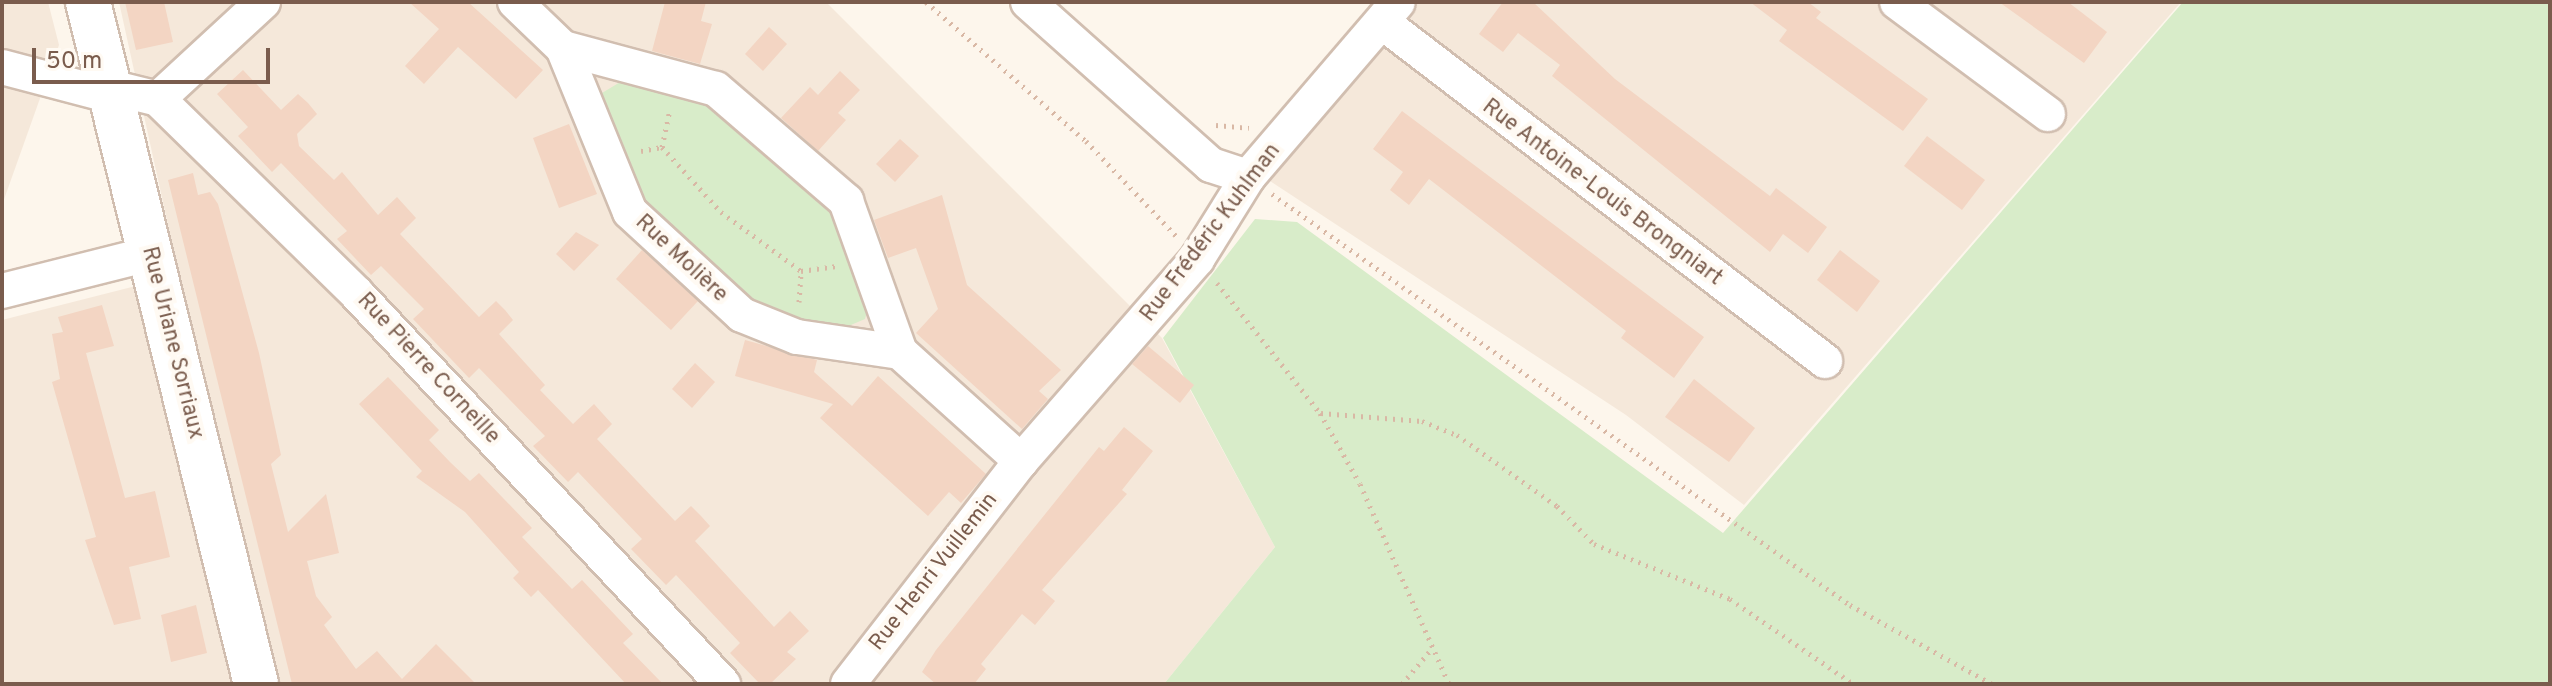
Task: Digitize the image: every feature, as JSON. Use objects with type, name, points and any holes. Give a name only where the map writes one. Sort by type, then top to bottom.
[{"type":"street","name":"Rue Uriane Sorriaux","points":[[88,2],[256,684]]},
{"type":"street","points":[[2,67],[111,92],[158,99],[263,2]]},
{"type":"street","name":"Rue Molière","points":[[515,2],[563,48],[605,158],[630,212],[742,315],[797,337],[900,352]]},
{"type":"street","points":[[1028,2],[1211,165],[1248,177]]},
{"type":"street","points":[[1897,2],[2048,114]]},
{"type":"street","name":"Rue Frédéric Kuhlman","points":[[1021,461],[1161,304],[1197,259],[1248,177],[1390,12]]},
{"type":"street","name":"Rue Antoine-Louis Brongniart","points":[[1390,12],[1825,361]]},
{"type":"street","name":"Rue Molière","points":[[563,48],[716,89],[846,201],[900,352],[1021,461]]},
{"type":"street","name":"Rue Pierre Corneille","points":[[158,99],[357,294],[723,684]]},
{"type":"street","points":[[2,291],[149,254]]},
{"type":"street","name":"Rue Henri Vuillemin","points":[[848,684],[1021,461]]},
{"type":"path","points":[[926,2],[1086,141],[1197,259],[1320,413],[1360,484],[1429,652],[1449,684]]},
{"type":"path","points":[[1206,125],[1262,129]]},
{"type":"path","points":[[605,158],[662,147],[721,212],[801,271],[818,273],[864,256]]},
{"type":"path","points":[[1248,177],[1850,605],[1992,684]]},
{"type":"path","points":[[1320,413],[1422,421],[1457,435],[1557,506],[1594,544],[1730,599],[1853,684]]},
{"type":"path","points":[[1402,684],[1429,652]]},
{"type":"shaded area","points":[[2,2],[48,2],[59,45],[2,205]]},
{"type":"shaded area","points":[[119,2],[826,2],[1162,338],[1275,547],[1164,684],[2,684],[2,320],[179,275]]},
{"type":"shaded area","points":[[1418,2],[2181,2],[1744,505],[1626,415],[1270,181]]},
{"type":"green space","points":[[2183,2],[2550,2],[2550,684],[1164,684],[1275,547],[1163,338],[1255,219],[1297,222],[1723,533]]},
{"type":"green space","points":[[627,78],[713,101],[836,214],[870,300],[865,319],[839,330],[771,312],[737,293],[626,193],[600,108],[602,93]]},
{"type":"building","points":[[125,2],[164,2],[173,42],[136,50]]},
{"type":"building","points":[[409,2],[468,2],[543,70],[516,99],[458,47],[424,84],[405,66],[439,29]]},
{"type":"building","points":[[665,2],[706,2],[701,21],[712,24],[700,64],[652,51]]},
{"type":"building","points":[[1503,2],[1533,2],[1615,79],[1770,196],[1776,188],[1827,227],[1808,253],[1783,234],[1770,252],[1552,76],[1560,65],[1518,33],[1503,52],[1479,34]]},
{"type":"building","points":[[1750,2],[1808,2],[1821,12],[1816,18],[1928,99],[1903,131],[1779,41],[1787,30]]},
{"type":"building","points":[[1999,2],[2068,2],[2107,32],[2084,63]]},
{"type":"building","points":[[769,27],[787,44],[763,71],[745,54]]},
{"type":"building","points":[[243,70],[281,110],[298,94],[308,103],[317,114],[297,134],[299,146],[334,180],[342,172],[378,215],[397,197],[416,218],[400,234],[479,317],[496,301],[513,320],[499,334],[545,385],[540,390],[573,424],[594,404],[612,424],[597,439],[675,521],[691,506],[701,516],[710,526],[695,541],[774,627],[790,611],[809,631],[787,652],[796,659],[770,684],[760,684],[730,653],[740,643],[676,575],[666,585],[631,549],[642,539],[578,472],[568,482],[533,446],[545,436],[479,368],[469,378],[413,319],[424,309],[381,266],[371,275],[337,239],[347,231],[281,163],[272,172],[238,136],[248,127],[217,94]]},
{"type":"building","points":[[840,71],[860,90],[838,113],[846,120],[818,151],[781,118],[810,87],[818,95]]},
{"type":"building","points":[[1402,111],[1704,337],[1674,378],[1621,338],[1626,331],[1429,179],[1409,205],[1390,190],[1403,172],[1373,149]]},
{"type":"building","points":[[569,124],[597,194],[559,208],[533,138]]},
{"type":"building","points":[[1927,136],[1985,180],[1962,210],[1904,166]]},
{"type":"building","points":[[900,139],[919,156],[895,182],[876,164]]},
{"type":"building","points":[[193,173],[198,195],[210,192],[218,204],[259,353],[281,455],[271,464],[288,532],[326,494],[339,553],[307,561],[316,596],[332,617],[324,625],[356,669],[377,651],[402,679],[436,644],[476,684],[292,684],[168,180]]},
{"type":"building","points":[[942,195],[967,285],[1061,370],[1039,391],[1048,399],[1022,429],[916,333],[938,309],[916,248],[888,258],[874,220]]},
{"type":"building","points":[[576,232],[599,245],[574,271],[556,254]]},
{"type":"building","points":[[642,250],[698,301],[671,330],[616,279]]},
{"type":"building","points":[[1840,250],[1880,281],[1857,312],[1817,280]]},
{"type":"building","points":[[102,305],[114,346],[86,353],[102,413],[125,498],[155,491],[170,557],[129,567],[141,619],[114,625],[85,540],[96,537],[52,382],[60,379],[52,334],[63,332],[58,317]]},
{"type":"building","points":[[745,340],[817,360],[814,372],[852,406],[878,376],[986,474],[961,503],[949,492],[928,516],[820,418],[833,404],[735,376]]},
{"type":"building","points":[[1148,346],[1194,385],[1180,403],[1132,364]]},
{"type":"building","points":[[695,363],[715,382],[692,408],[672,389]]},
{"type":"building","points":[[388,377],[439,430],[429,440],[470,481],[479,473],[532,528],[522,537],[572,589],[582,580],[633,634],[623,643],[663,684],[626,684],[538,590],[531,597],[513,578],[519,572],[465,512],[416,477],[422,471],[359,404]]},
{"type":"building","points":[[1694,379],[1755,428],[1729,462],[1665,417]]},
{"type":"building","points":[[1124,427],[1153,451],[1122,490],[1127,494],[1042,590],[1055,601],[1035,625],[1022,614],[981,664],[986,669],[974,684],[936,684],[922,672],[936,650],[1099,447],[1104,451]]},
{"type":"building","points":[[196,605],[207,653],[171,662],[161,615]]}]
